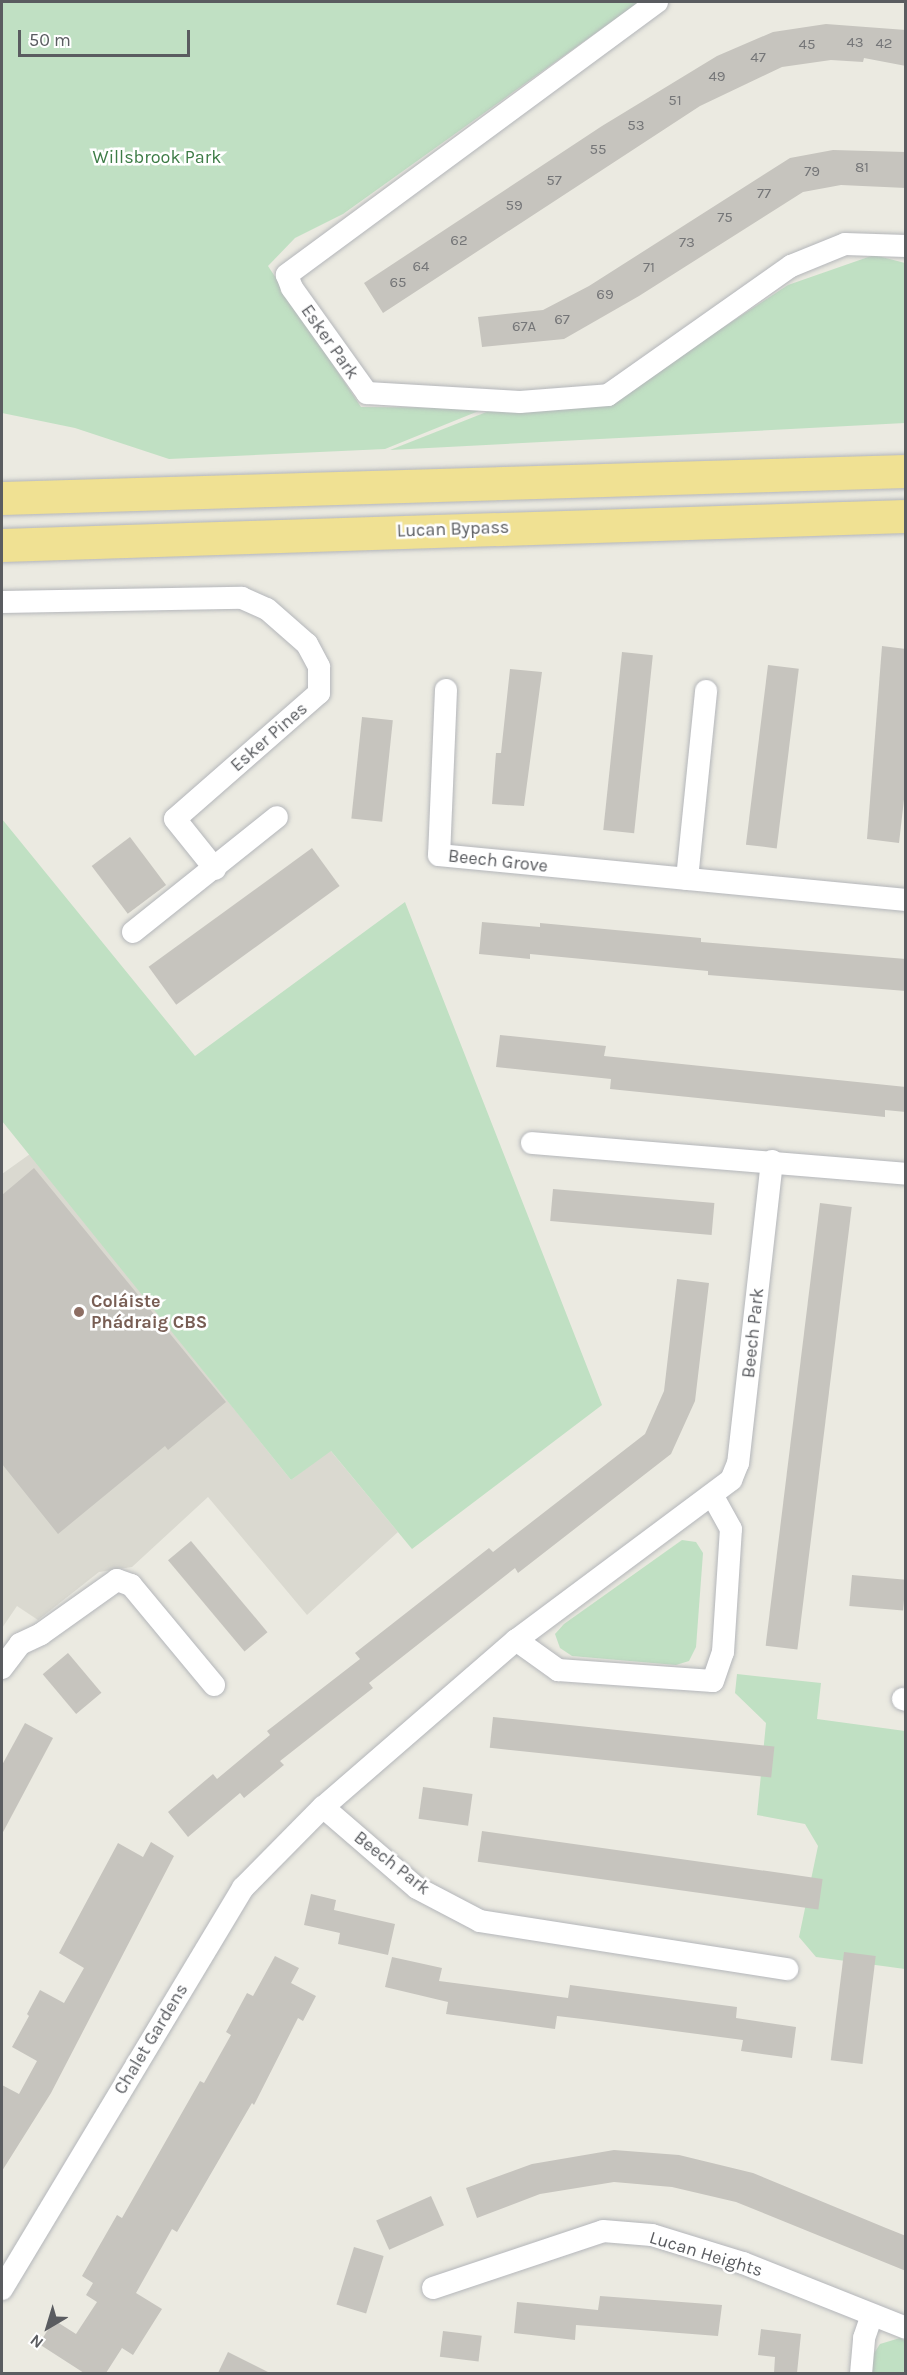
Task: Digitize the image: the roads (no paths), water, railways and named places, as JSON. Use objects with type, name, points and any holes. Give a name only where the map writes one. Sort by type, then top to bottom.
[{"type":"highway","points":[[2,498],[134,491],[906,471]]},
{"type":"highway","points":[[2,486],[134,491]]},
{"type":"highway","name":"Lucan Bypass","points":[[2,545],[906,516]]},
{"type":"street","name":"Esker Park","points":[[657,2],[287,275],[292,288],[367,393],[520,402],[608,395],[791,266],[845,244],[906,246]]},
{"type":"street","name":"Esker Pines","points":[[2,602],[242,598],[267,609],[307,644],[319,667],[319,693],[176,819],[215,868]]},
{"type":"street","name":"Beech Grove","points":[[446,690],[439,855],[906,900]]},
{"type":"street","points":[[687,879],[706,691]]},
{"type":"street","points":[[133,932],[277,817]]},
{"type":"street","points":[[532,1143],[772,1161],[906,1174]]},
{"type":"street","name":"Beech Park","points":[[772,1161],[738,1463],[731,1480],[713,1496],[516,1640],[323,1807],[417,1888],[480,1921],[787,1969]]},
{"type":"street","points":[[516,1640],[558,1670],[713,1681],[723,1652],[731,1529],[713,1496]]},
{"type":"street","points":[[2,1668],[20,1644],[117,1580],[131,1584],[214,1685]]},
{"type":"street","name":"Chalet Gardens","points":[[2,2289],[243,1888],[323,1807]]},
{"type":"street","name":"Lucan Heights","points":[[433,2288],[603,2231],[652,2235],[743,2262],[906,2328]]},
{"type":"street","points":[[861,2373],[864,2338],[872,2315]]},
{"type":"place","name":"Coláiste Phádraig CBS","points":[[79,1312]]},
{"type":"park label","name":"Willsbrook Park","points":[[157,157]]}]
